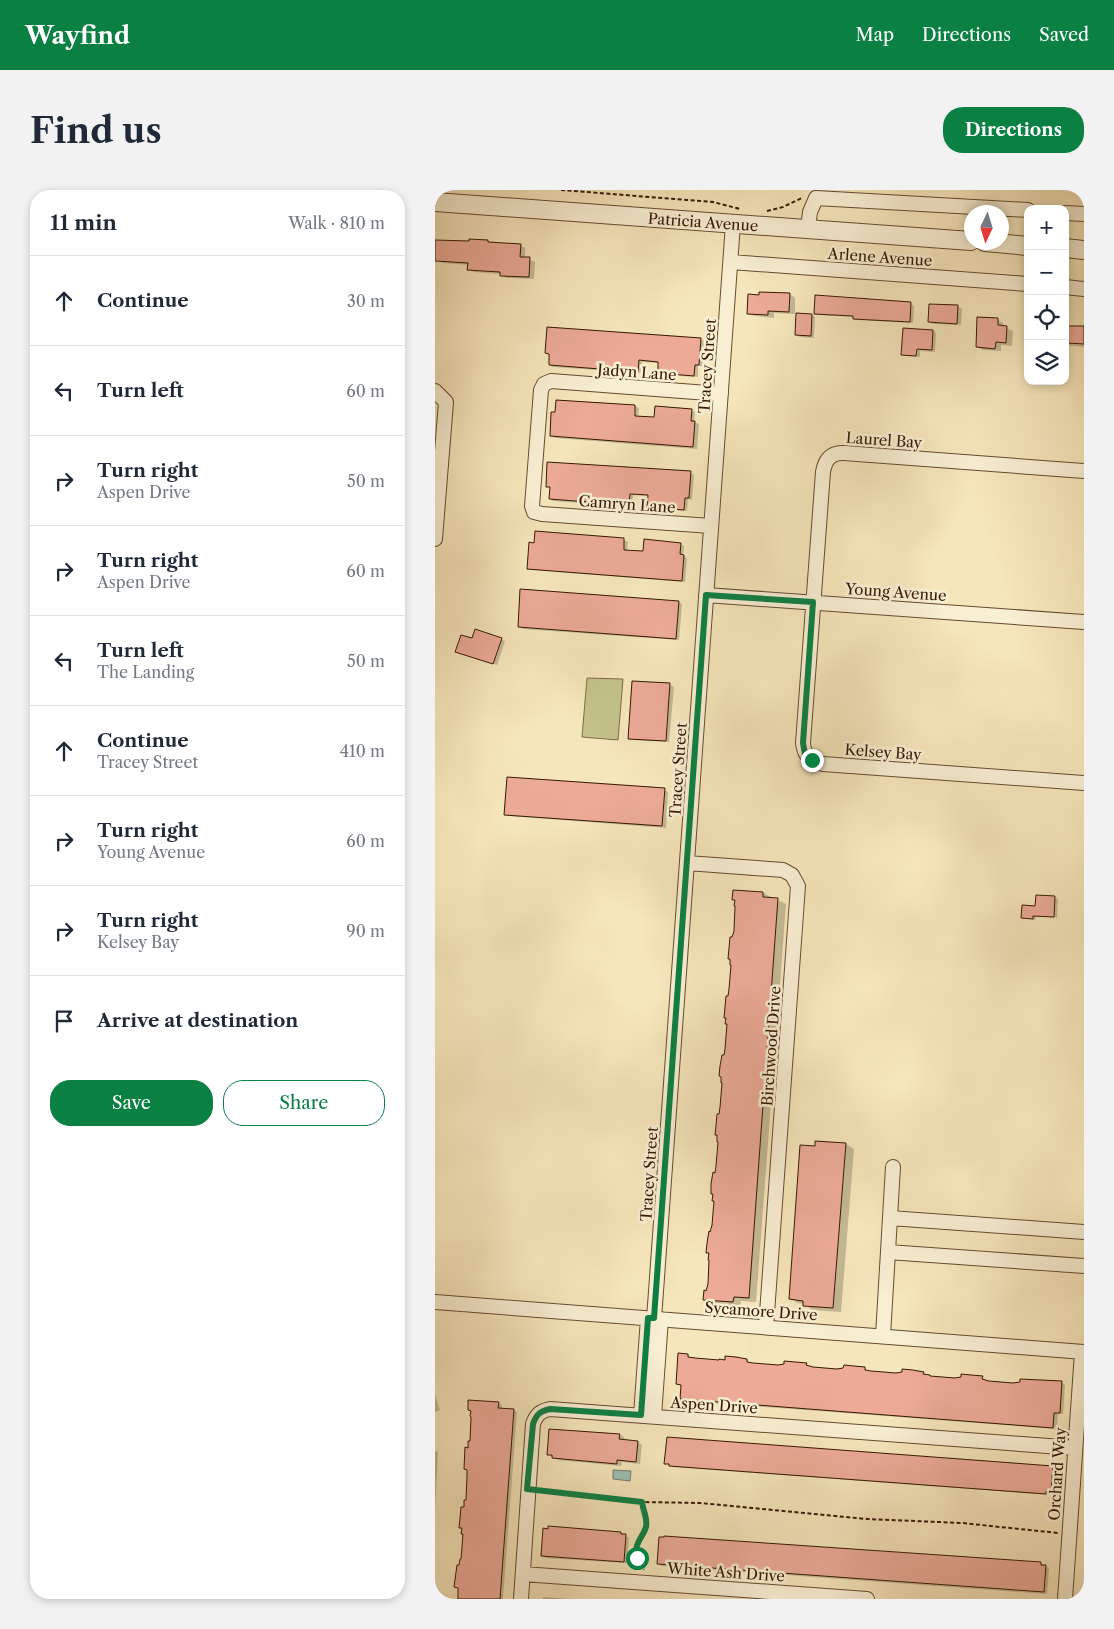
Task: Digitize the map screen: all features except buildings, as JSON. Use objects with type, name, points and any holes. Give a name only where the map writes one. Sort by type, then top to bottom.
[{"type":"street","points":[[808,229],[810,212],[816,198],[1024,210]]},
{"type":"street","name":"Patricia Avenue","points":[[435,202],[738,217],[808,229],[964,241]]},
{"type":"street","points":[[1069,213],[1084,214]]},
{"type":"street","name":"Tracey Street","points":[[647,1416],[731,262],[738,217]]},
{"type":"street","points":[[1009,244],[1024,246]]},
{"type":"street","points":[[1069,248],[1084,250]]},
{"type":"street","name":"Arlene Avenue","points":[[731,262],[1024,284]]},
{"type":"street","points":[[1069,287],[1084,289]]},
{"type":"street","name":"Jadyn Lane","points":[[542,514],[534,512],[532,506],[541,390],[544,384],[551,382],[721,394]]},
{"type":"street","points":[[435,391],[446,402],[435,539]]},
{"type":"street","name":"Laurel Bay","points":[[813,602],[823,468],[833,454],[844,453],[1084,471]]},
{"type":"street","name":"Camryn Lane","points":[[542,514],[711,526]]},
{"type":"street","name":"Young Avenue","points":[[706,595],[1084,622]]},
{"type":"street","name":"Kelsey Bay","points":[[813,602],[803,743],[805,754],[812,760],[823,764],[1084,783]]},
{"type":"street","name":"Birchwood Drive","points":[[687,863],[783,870],[792,875],[798,886],[766,1327]]},
{"type":"street","points":[[883,1336],[893,1166]]},
{"type":"street","points":[[890,1218],[1084,1232]]},
{"type":"street","points":[[888,1252],[1084,1266]]},
{"type":"street","name":"Sycamore Drive","points":[[435,1302],[1083,1352]]},
{"type":"street","name":"Orchard Way","points":[[1065,1599],[1083,1352]]},
{"type":"street","name":"Aspen Drive","points":[[521,1599],[527,1489],[533,1424],[535,1417],[541,1411],[550,1409],[1075,1448]]},
{"type":"street","name":"White Ash Drive","points":[[523,1574],[867,1599]]},
{"type":"path","points":[[561,190],[718,202],[738,217]]},
{"type":"path","points":[[762,212],[783,207],[801,199],[816,198]]},
{"type":"path","points":[[527,1489],[642,1502],[700,1503],[867,1518],[962,1523],[1069,1534]]},
{"type":"path","points":[[642,1502],[646,1523],[636,1553],[645,1573],[645,1583]]},
{"type":"shaded area","points":[[587,678],[623,679],[618,740],[582,737]]},
{"type":"water","points":[[613,1470],[631,1471],[630,1481],[613,1479]]},
{"type":"route","points":[[637,1558],[636,1547],[646,1523],[642,1502],[527,1489],[533,1424],[535,1417],[541,1411],[550,1409],[641,1415],[648,1318],[654,1318],[706,595],[813,602],[803,743],[805,754],[812,760]]}]
